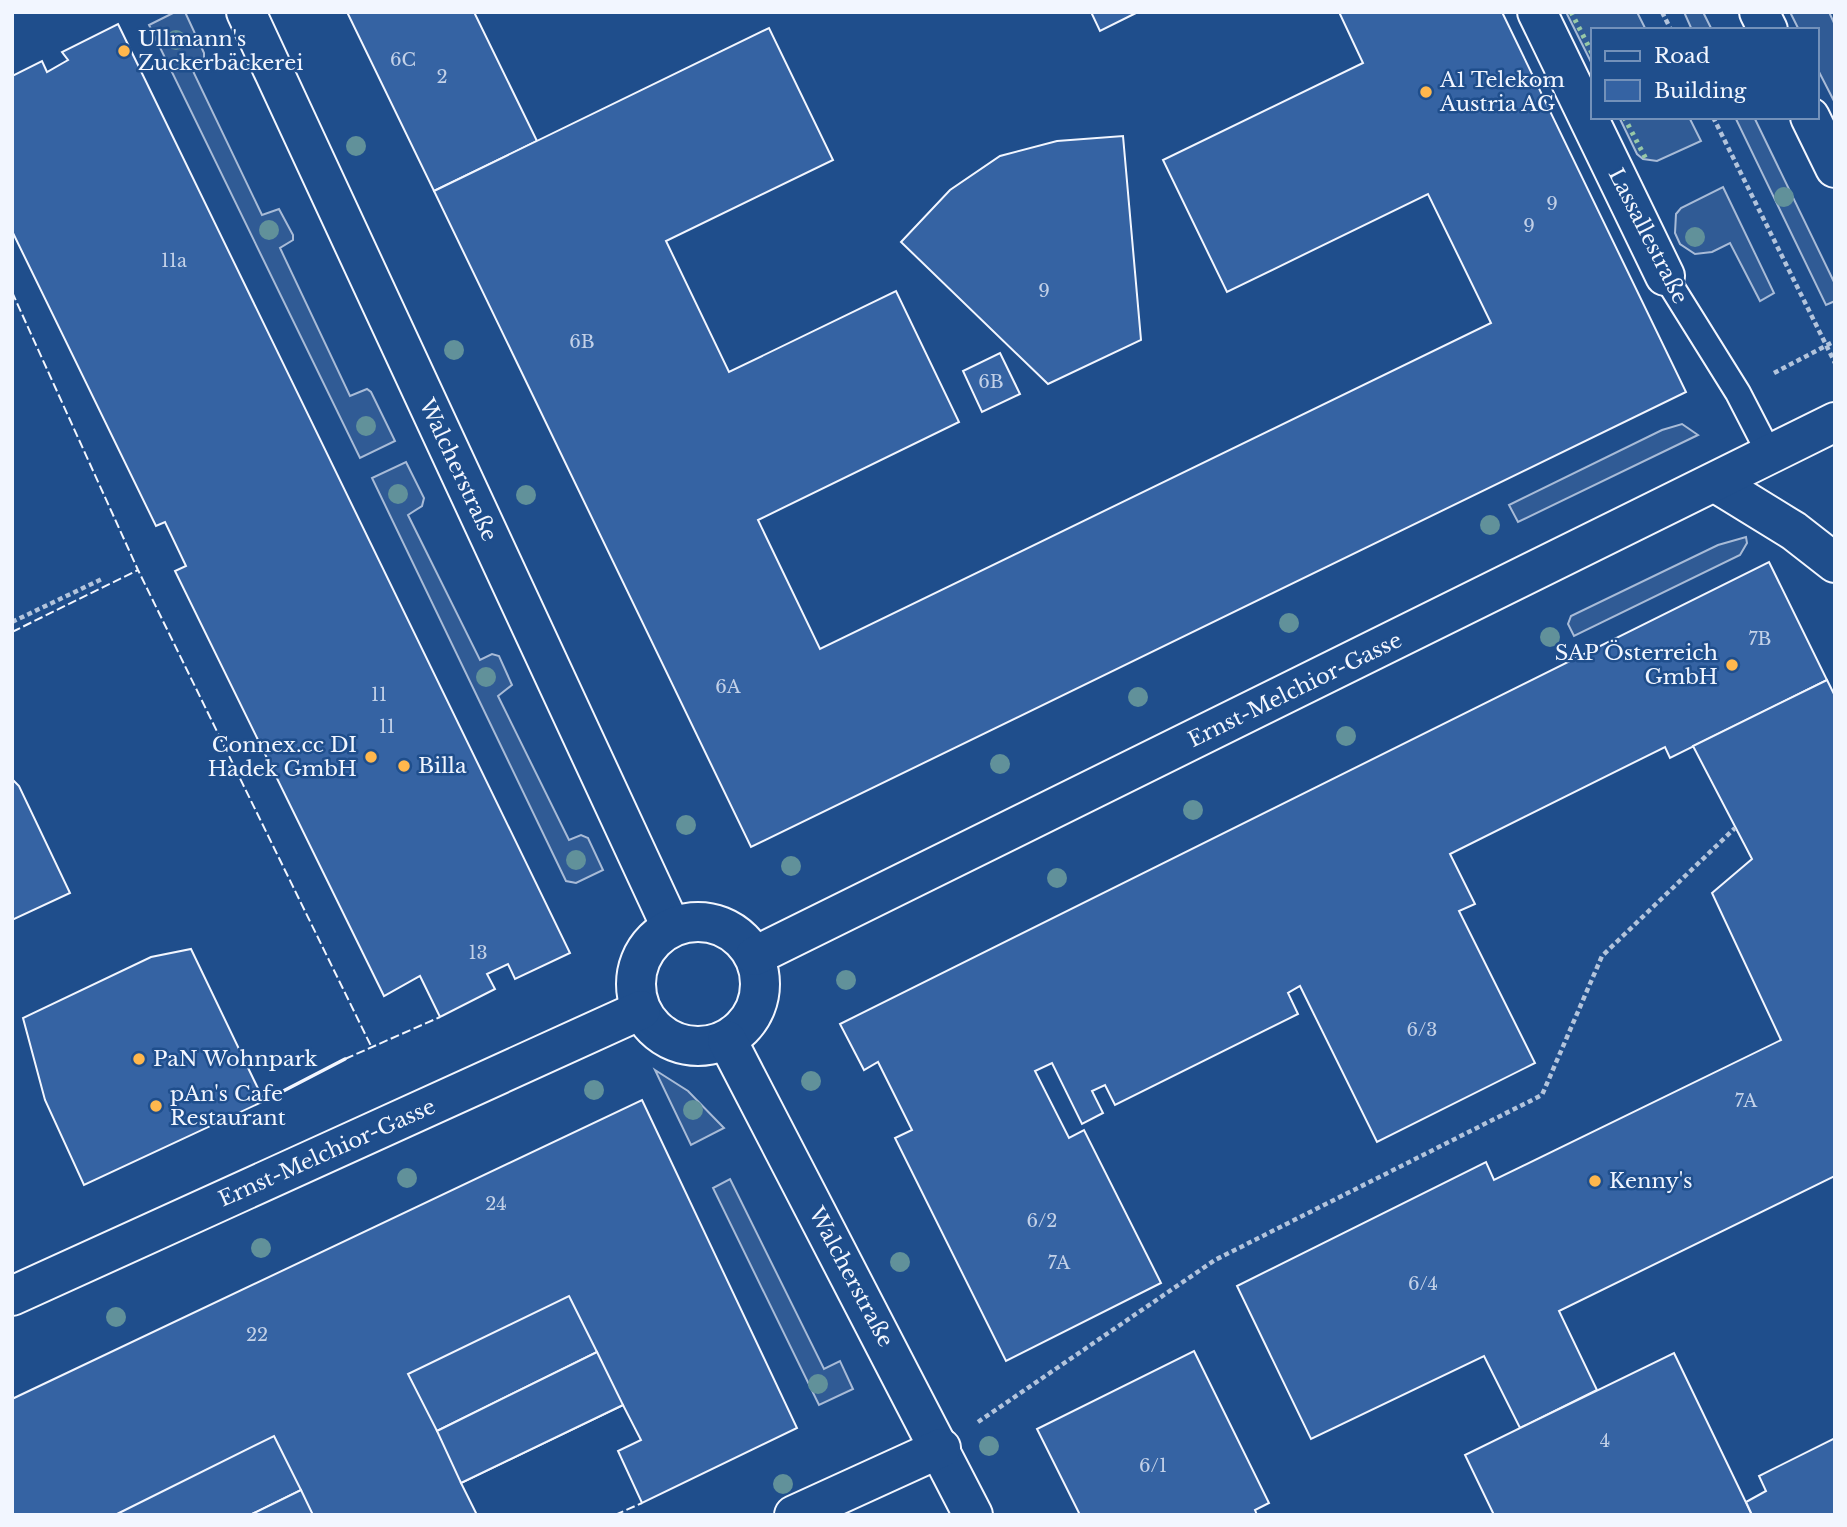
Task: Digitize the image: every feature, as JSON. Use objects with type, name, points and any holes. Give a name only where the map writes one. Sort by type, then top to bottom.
[{"type":"street","name":"Walcherstraße","points":[[246,12],[671,927]]},
{"type":"street","name":"Lassallestraße","points":[[1537,12],[1665,276]]},
{"type":"street","points":[[1759,12],[1767,28]]},
{"type":"street","points":[[1811,119],[1835,168]]},
{"type":"street","name":"Ernst-Melchior-Gasse","points":[[755,956],[1835,422]]},
{"type":"street","points":[[1716,483],[1794,531],[1835,563]]},
{"type":"street","points":[[695,921],[719,924],[740,937],[755,956],[761,979],[758,1004],[747,1025],[727,1040],[703,1046],[678,1043],[656,1031],[641,1010],[635,986],[639,962],[652,942],[671,927],[695,921]]},
{"type":"street","name":"Ernst-Melchior-Gasse","points":[[12,1296],[641,1010]]},
{"type":"street","name":"Walcherstraße","points":[[727,1040],[941,1448],[973,1515]]},
{"type":"street","points":[[794,1515],[941,1448]]},
{"type":"lane","name":"Lassallestraße","points":[[1665,276],[1738,393],[1770,455]]},
{"type":"path","points":[[1662,12],[1670,28]]},
{"type":"path","points":[[1714,119],[1835,363]]},
{"type":"path","points":[[1778,371],[1835,341]]},
{"type":"path","points":[[12,622],[104,578]]},
{"type":"path","points":[[941,1448],[1215,1260],[1542,1095],[1602,956],[1735,828]]},
{"type":"shaded area","points":[[175,12],[185,12],[204,53],[204,60],[191,67],[262,215],[279,209],[293,235],[293,240],[280,248],[350,396],[367,389],[371,392],[395,441],[360,458],[149,25]]},
{"type":"shaded area","points":[[1566,12],[1637,12],[1645,28],[1591,28],[1591,62]]},
{"type":"shaded area","points":[[1684,12],[1703,12],[1711,28],[1691,28]]},
{"type":"shaded area","points":[[1790,12],[1829,12],[1835,25],[1835,103],[1819,72],[1819,28],[1798,28]]},
{"type":"shaded area","points":[[1620,119],[1690,119],[1701,141],[1657,161],[1643,159],[1637,154]]},
{"type":"shaded area","points":[[1736,119],[1755,119],[1835,284],[1835,301],[1826,305]]},
{"type":"shaded area","points":[[1723,187],[1774,293],[1760,301],[1730,243],[1712,252],[1695,254],[1680,244],[1675,233],[1676,214],[1681,208]]},
{"type":"shaded area","points":[[1682,424],[1698,435],[1518,522],[1509,505],[1662,430]]},
{"type":"shaded area","points":[[406,462],[424,498],[422,506],[408,515],[480,660],[492,654],[499,656],[512,685],[498,696],[569,840],[581,835],[588,838],[603,870],[576,883],[566,881],[372,478]]},
{"type":"shaded area","points":[[1746,537],[1747,543],[1740,555],[1574,636],[1568,624],[1571,616],[1718,545]]},
{"type":"shaded area","points":[[655,1070],[688,1091],[724,1128],[691,1145]]},
{"type":"shaded area","points":[[730,1179],[824,1369],[840,1361],[853,1389],[819,1405],[713,1188]]},
{"type":"building","points":[[347,12],[474,12],[537,141],[434,191]]},
{"type":"building","points":[[1091,12],[1138,12],[1100,31]]},
{"type":"building","points":[[1339,12],[1502,12],[1686,392],[751,847],[434,191],[769,28],[833,160],[666,241],[729,372],[896,291],[959,422],[758,520],[820,649],[1491,323],[1428,194],[1227,292],[1163,160],[1363,63]]},
{"type":"building","points":[[118,24],[570,953],[515,979],[508,964],[487,974],[495,989],[440,1017],[420,976],[384,996],[175,571],[186,566],[165,522],[156,526],[12,231],[12,76],[42,61],[47,72],[68,60],[62,52]]},
{"type":"building","points":[[1123,136],[1141,340],[1048,384],[901,242],[950,190],[1000,156],[1057,141]]},
{"type":"building","points":[[1000,353],[1020,394],[982,412],[963,371]]},
{"type":"building","points":[[1769,562],[1827,680],[1670,758],[1665,747],[1450,854],[1475,904],[1459,911],[1535,1063],[1377,1142],[1300,986],[1288,993],[1298,1014],[1115,1105],[1105,1085],[1092,1091],[1103,1113],[1082,1124],[1052,1063],[1035,1071],[1069,1138],[1084,1130],[1161,1283],[1006,1361],[895,1138],[912,1130],[878,1062],[864,1070],[840,1024]]},
{"type":"building","points":[[1827,680],[1835,696],[1835,1176],[1559,1311],[1597,1390],[1520,1428],[1484,1356],[1311,1439],[1237,1286],[1486,1162],[1494,1180],[1781,1040],[1712,893],[1752,859],[1693,746]]},
{"type":"building","points":[[12,779],[19,786],[70,893],[12,920]]},
{"type":"building","name":"PaN Wohnpark","points":[[191,949],[264,1101],[84,1185],[45,1100],[23,1018],[151,957]]},
{"type":"building","points":[[642,1100],[797,1428],[642,1503],[618,1451],[641,1440],[623,1405],[461,1483],[477,1515],[12,1515],[12,1399]]},
{"type":"building","points":[[569,1296],[597,1352],[437,1431],[408,1374]]},
{"type":"building","points":[[1194,1351],[1269,1503],[1255,1510],[1257,1515],[1080,1515],[1037,1429]]},
{"type":"building","points":[[597,1352],[623,1405],[461,1483],[437,1431]]},
{"type":"building","points":[[1674,1353],[1752,1515],[1494,1515],[1465,1455]]},
{"type":"building","points":[[274,1436],[301,1490],[250,1515],[115,1515]]},
{"type":"building","points":[[1835,1438],[1835,1515],[1752,1515],[1746,1502],[1766,1491],[1759,1476]]},
{"type":"building","points":[[301,1490],[313,1515],[250,1515]]},
{"type":"hedge","points":[[1571,12],[1591,51]]},
{"type":"hedge","points":[[1625,119],[1646,159]]},
{"type":"fence","points":[[12,292],[138,570],[372,1048]]},
{"type":"fence","points":[[12,632],[138,570]]},
{"type":"fence","points":[[345,1059],[440,1017]]},
{"type":"fence","points":[[615,1515],[642,1503]]},
{"type":"wall","points":[[264,1101],[345,1059]]},
{"type":"place","name":"Ullmann's Zuckerbäckerei","points":[[124,51]]},
{"type":"place","name":"A1 Telekom Austria AG","points":[[1426,92]]},
{"type":"place","name":"SAP Österreich GmbH","points":[[1732,665]]},
{"type":"place","name":"Connex.cc DI Hadek GmbH","points":[[371,757]]},
{"type":"place","name":"Billa","points":[[404,766]]},
{"type":"place","name":"PaN Wohnpark","points":[[139,1059]]},
{"type":"place","name":"pAn's Cafe Restaurant","points":[[156,1106]]},
{"type":"place","name":"Kenny's","points":[[1595,1181]]}]
